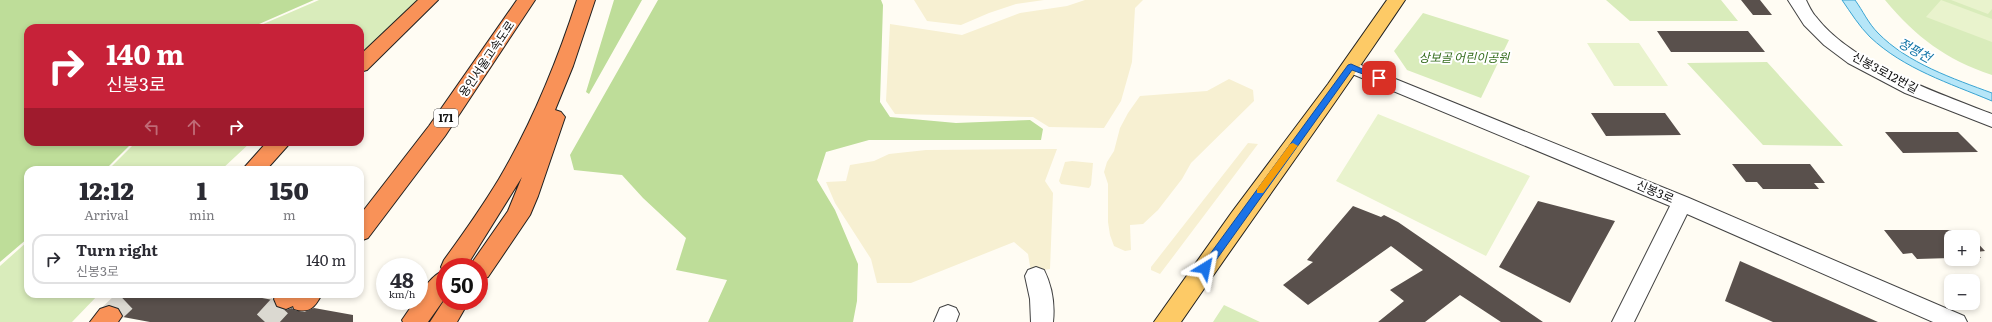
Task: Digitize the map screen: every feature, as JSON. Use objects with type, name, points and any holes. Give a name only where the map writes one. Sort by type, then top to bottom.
[{"type":"highway","points":[[364,62],[429,0]]},
{"type":"highway","name":"용인서울고속도로","points":[[364,205],[466,70],[513,0]]},
{"type":"highway","name":"용인서울고속도로","points":[[364,227],[437,131],[526,0]]},
{"type":"highway","points":[[459,258],[514,172],[547,105],[568,55],[586,0]]},
{"type":"highway","points":[[488,258],[518,215],[527,196],[555,114],[568,55]]},
{"type":"highway","points":[[257,166],[276,146]]},
{"type":"highway","points":[[415,320],[436,292]]},
{"type":"highway","points":[[443,322],[451,310]]},
{"type":"main road","points":[[1167,322],[1240,218],[1351,67],[1396,0]]},
{"type":"street","name":"신봉3로12번길","points":[[1797,0],[1801,10],[1826,37],[1868,67],[1928,95],[1992,121]]},
{"type":"street","name":"신봉3로","points":[[1351,67],[1682,204],[1956,322]]},
{"type":"street","points":[[1623,322],[1682,204]]},
{"type":"street","points":[[1036,276],[1041,294],[1043,313],[1042,322]]},
{"type":"shaded area","points":[[914,0],[1044,0],[1016,4],[989,13],[961,25],[927,21]]},
{"type":"shaded area","points":[[1085,0],[1143,0],[1135,8],[1132,62],[1121,101],[1104,128],[1049,127],[1033,117],[895,114],[886,101],[890,24],[962,35],[1020,13],[1067,6]]},
{"type":"shaded area","points":[[1229,79],[1253,90],[1254,101],[1191,163],[1182,179],[1158,210],[1143,224],[1130,225],[1131,250],[1125,251],[1114,246],[1110,235],[1108,222],[1108,184],[1104,172],[1107,162],[1114,151],[1120,128],[1128,113],[1140,96],[1207,91]]},
{"type":"shaded area","points":[[1248,143],[1258,144],[1160,274],[1151,270],[1151,267]]},
{"type":"shaded area","points":[[1057,149],[1045,181],[1053,193],[1050,269],[1031,272],[1028,254],[1014,242],[911,283],[877,283],[871,259],[835,203],[826,182],[846,181],[850,165],[874,161],[889,154],[926,150]]},
{"type":"shaded area","points":[[1072,161],[1093,163],[1091,185],[1089,188],[1061,184],[1059,181],[1065,162]]},
{"type":"green space","points":[[0,0],[314,0],[259,24],[24,24],[24,146],[129,146],[109,166],[24,166],[24,241],[0,262]]},
{"type":"green space","points":[[319,0],[420,0],[364,50],[364,24],[263,24]]},
{"type":"green space","points":[[614,0],[642,0],[589,94],[586,92]]},
{"type":"green space","points":[[658,0],[881,0],[883,5],[880,102],[890,117],[956,123],[1030,120],[1043,129],[1041,140],[869,140],[826,152],[817,180],[835,210],[858,264],[857,301],[853,322],[708,322],[727,280],[676,270],[686,238],[643,198],[622,175],[574,170],[570,155]]},
{"type":"green space","points":[[1606,0],[1721,0],[1738,21],[1630,21]]},
{"type":"green space","points":[[1885,0],[1992,0],[1992,75],[1960,62],[1933,46],[1909,26]]},
{"type":"green space","points":[[1941,0],[1992,19],[1992,42],[1926,17]]},
{"type":"green space","points":[[1951,0],[1992,0],[1992,9],[1988,14]]},
{"type":"green space","name":"상보골 어린이공원","points":[[1423,13],[1509,40],[1481,98],[1407,70],[1394,51]]},
{"type":"green space","points":[[1587,43],[1639,43],[1668,86],[1614,86]]},
{"type":"green space","points":[[1767,62],[1843,146],[1763,145],[1687,63]]},
{"type":"green space","points":[[1378,114],[1530,176],[1486,256],[1336,181]]},
{"type":"green space","points":[[132,146],[247,146],[225,166],[112,166]]},
{"type":"green space","points":[[24,245],[24,298],[95,298],[72,322],[0,322],[0,266]]},
{"type":"green space","points":[[1224,305],[1260,322],[1213,322]]},
{"type":"water","name":"정평천","points":[[1842,0],[1855,0],[1874,29],[1890,44],[1903,53],[1947,76],[1992,93],[1992,101],[1912,67],[1897,58],[1870,37]]},
{"type":"building","points":[[1741,0],[1760,0],[1772,15],[1753,15]]},
{"type":"building","points":[[1657,31],[1748,31],[1765,52],[1671,52]]},
{"type":"building","points":[[1591,113],[1665,113],[1681,135],[1606,136]]},
{"type":"building","points":[[1885,132],[1958,132],[1978,152],[1903,153]]},
{"type":"building","points":[[1732,164],[1810,164],[1825,183],[1814,183],[1819,189],[1763,189],[1757,182],[1746,182]]},
{"type":"building","points":[[1538,201],[1615,221],[1570,303],[1499,267]]},
{"type":"building","points":[[1353,206],[1381,217],[1384,215],[1398,222],[1543,322],[1501,322],[1460,295],[1425,322],[1378,322],[1404,301],[1390,290],[1423,270],[1391,246],[1308,305],[1283,285],[1313,262],[1307,260]]},
{"type":"building","points":[[1884,230],[1944,230],[1944,258],[1917,259],[1912,253],[1903,254]]},
{"type":"building","points":[[1980,246],[1985,251],[1980,252]]},
{"type":"building","points":[[1740,261],[1878,322],[1773,322],[1725,301]]},
{"type":"building","points":[[122,298],[262,298],[273,300],[277,307],[286,310],[292,308],[294,310],[304,312],[314,308],[353,315],[353,322],[150,322],[123,317],[119,308],[114,306]]},
{"type":"tunnel","points":[[109,316],[128,298]]},
{"type":"tunnel","points":[[265,322],[286,299]]},
{"type":"slow traffic","points":[[1260,191],[1293,146]]},
{"type":"route","points":[[1205,268],[1351,67],[1379,78]]}]
